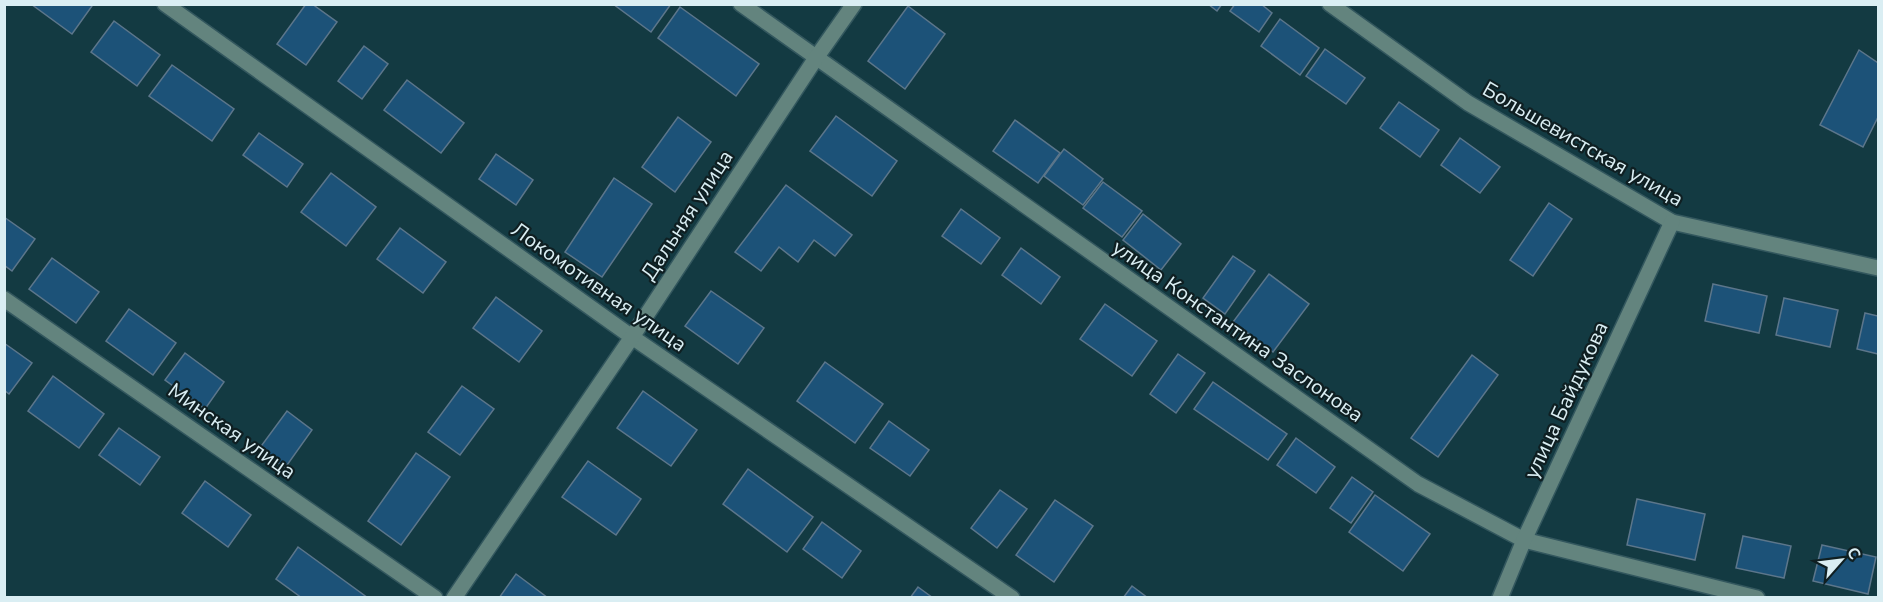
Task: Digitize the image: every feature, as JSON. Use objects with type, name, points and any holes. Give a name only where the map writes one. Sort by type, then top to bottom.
[{"type":"street","name":"Локомотивная улица","points":[[165,4],[632,337],[1012,597]]},
{"type":"street","name":"улица Константина Заслонова","points":[[741,4],[1418,484],[1524,540],[1757,597]]},
{"type":"street","name":"Дальняя улица","points":[[454,597],[632,337],[854,4]]},
{"type":"street","name":"Большевистская улица","points":[[1330,4],[1468,103],[1672,222],[1878,268]]},
{"type":"street","name":"улица Байдукова","points":[[1500,597],[1524,540],[1672,222]]},
{"type":"street","name":"Минская улица","points":[[4,299],[435,597]]},
{"type":"building","points":[[31,4],[89,4],[92,6],[72,34]]},
{"type":"building","points":[[306,4],[312,4],[337,22],[306,65],[277,44]]},
{"type":"building","points":[[613,4],[671,4],[651,32]]},
{"type":"building","points":[[1208,4],[1222,4],[1217,11]]},
{"type":"building","points":[[1235,4],[1261,4],[1272,13],[1259,32],[1230,11]]},
{"type":"building","points":[[908,6],[945,34],[905,89],[868,61]]},
{"type":"building","points":[[680,7],[759,64],[736,96],[658,38]]},
{"type":"building","points":[[1280,19],[1319,48],[1300,75],[1261,46]]},
{"type":"building","points":[[114,21],[160,55],[137,86],[91,52]]},
{"type":"building","points":[[364,46],[388,64],[362,99],[338,81]]},
{"type":"building","points":[[1325,49],[1365,78],[1346,104],[1306,76]]},
{"type":"building","points":[[1859,50],[1878,63],[1878,117],[1863,147],[1820,125]]},
{"type":"building","points":[[172,65],[234,109],[212,141],[149,96]]},
{"type":"building","points":[[407,80],[464,123],[441,153],[384,110]]},
{"type":"building","points":[[1399,102],[1439,130],[1420,157],[1380,128]]},
{"type":"building","points":[[836,116],[897,161],[872,196],[810,151]]},
{"type":"building","points":[[678,117],[711,142],[675,192],[642,167]]},
{"type":"building","points":[[1015,120],[1060,153],[1038,183],[993,151]]},
{"type":"building","points":[[259,133],[303,164],[287,187],[243,155]]},
{"type":"building","points":[[1460,138],[1500,167],[1480,193],[1441,165]]},
{"type":"building","points":[[1064,149],[1103,179],[1083,205],[1044,176]]},
{"type":"building","points":[[496,154],[533,180],[516,205],[479,179]]},
{"type":"building","points":[[331,173],[376,207],[346,246],[301,212]]},
{"type":"building","points":[[614,178],[652,204],[602,277],[565,252]]},
{"type":"building","points":[[1103,182],[1142,211],[1122,237],[1083,208]]},
{"type":"building","points":[[786,185],[852,235],[835,256],[814,240],[798,262],[779,247],[761,271],[735,252]]},
{"type":"building","points":[[1549,203],[1572,219],[1533,276],[1510,260]]},
{"type":"building","points":[[961,209],[1000,238],[981,264],[942,236]]},
{"type":"building","points":[[1143,214],[1181,244],[1161,270],[1123,240]]},
{"type":"building","points":[[4,217],[35,239],[12,271],[4,265]]},
{"type":"building","points":[[400,228],[446,262],[423,293],[377,259]]},
{"type":"building","points":[[1021,248],[1060,277],[1041,304],[1002,275]]},
{"type":"building","points":[[1233,256],[1255,271],[1225,314],[1203,298]]},
{"type":"building","points":[[52,258],[99,292],[76,323],[29,289]]},
{"type":"building","points":[[1269,274],[1309,304],[1273,352],[1233,322]]},
{"type":"building","points":[[1713,284],[1767,296],[1759,333],[1705,321]]},
{"type":"building","points":[[711,291],[764,328],[738,364],[685,326]]},
{"type":"building","points":[[496,297],[542,331],[519,362],[473,328]]},
{"type":"building","points":[[1784,298],[1838,310],[1830,347],[1776,335]]},
{"type":"building","points":[[1105,304],[1157,341],[1132,376],[1080,339]]},
{"type":"building","points":[[129,309],[176,343],[153,375],[106,341]]},
{"type":"building","points":[[1865,313],[1878,316],[1878,354],[1857,349]]},
{"type":"building","points":[[4,343],[32,363],[9,394],[4,390]]},
{"type":"building","points":[[185,353],[224,382],[205,409],[165,380]]},
{"type":"building","points":[[1178,354],[1205,373],[1176,413],[1150,394]]},
{"type":"building","points":[[1472,355],[1498,375],[1438,457],[1411,438]]},
{"type":"building","points":[[825,362],[883,404],[855,443],[797,401]]},
{"type":"building","points":[[53,376],[104,414],[79,448],[28,411]]},
{"type":"building","points":[[1213,382],[1287,434],[1268,460],[1194,409]]},
{"type":"building","points":[[462,386],[494,409],[460,455],[428,432]]},
{"type":"building","points":[[643,391],[697,430],[671,466],[617,428]]},
{"type":"building","points":[[287,411],[312,430],[285,468],[259,449]]},
{"type":"building","points":[[889,421],[929,450],[910,476],[870,448]]},
{"type":"building","points":[[119,428],[160,457],[140,485],[99,455]]},
{"type":"building","points":[[1296,438],[1335,467],[1316,493],[1277,465]]},
{"type":"building","points":[[416,453],[450,477],[401,545],[368,521]]},
{"type":"building","points":[[588,461],[641,499],[616,535],[562,497]]},
{"type":"building","points":[[748,469],[813,517],[787,552],[723,504]]},
{"type":"building","points":[[1352,477],[1373,492],[1351,523],[1330,508]]},
{"type":"building","points":[[205,481],[251,515],[228,547],[182,513]]},
{"type":"building","points":[[1000,490],[1027,509],[997,548],[971,528]]},
{"type":"building","points":[[1375,495],[1430,534],[1403,571],[1349,532]]},
{"type":"building","points":[[1637,499],[1705,514],[1695,560],[1627,545]]},
{"type":"building","points":[[1055,500],[1093,526],[1054,582],[1016,555]]},
{"type":"building","points":[[822,522],[861,551],[842,578],[803,549]]},
{"type":"building","points":[[1743,536],[1791,546],[1784,578],[1736,568]]},
{"type":"building","points":[[1822,545],[1876,557],[1868,594],[1813,581]]},
{"type":"building","points":[[298,547],[368,598],[302,598],[276,579]]},
{"type":"building","points":[[516,574],[548,598],[499,598]]},
{"type":"building","points":[[1132,586],[1148,598],[1123,598]]},
{"type":"building","points":[[918,587],[933,598],[910,598]]}]
